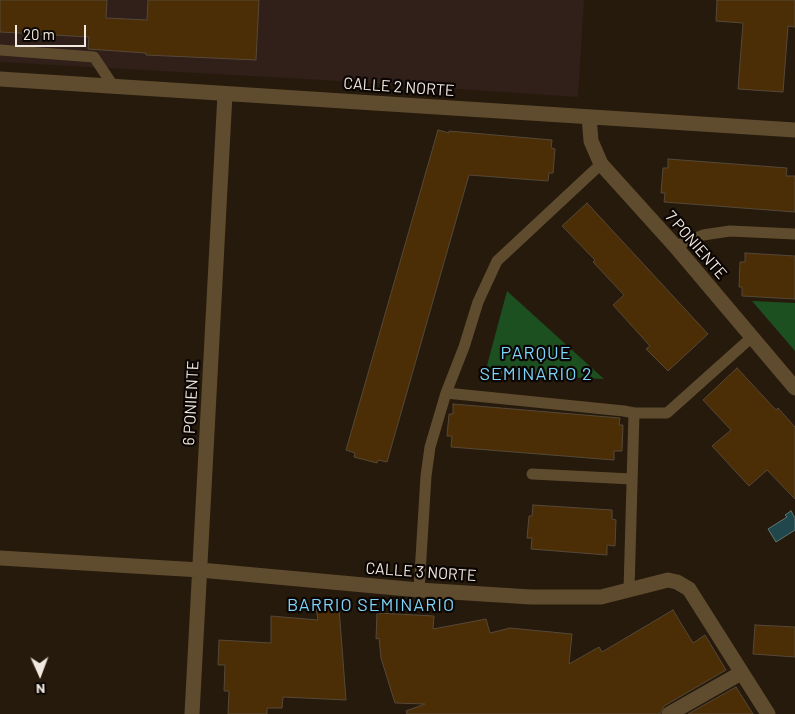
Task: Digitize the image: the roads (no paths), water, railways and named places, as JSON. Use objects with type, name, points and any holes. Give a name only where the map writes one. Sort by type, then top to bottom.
[{"type":"street","name":"CALLE 2 NORTE","points":[[0,79],[795,130]]},
{"type":"street","name":"6 PONIENTE","points":[[192,714],[225,94]]},
{"type":"street","name":"7 PONIENTE","points":[[588,117],[591,141],[601,164],[795,388]]},
{"type":"street","name":"CALLE 3 NORTE","points":[[0,558],[200,570],[419,590],[531,597],[601,597],[668,580],[677,582],[689,589],[768,714]]},
{"type":"street","points":[[670,714],[741,673]]},
{"type":"lane","points":[[0,50],[94,57],[114,87]]},
{"type":"lane","points":[[419,590],[426,476],[430,447],[446,393],[464,347],[478,302],[497,261],[601,164]]},
{"type":"lane","points":[[674,246],[703,235],[730,231],[795,234]]},
{"type":"lane","points":[[446,393],[624,411],[634,414],[667,413],[752,337]]},
{"type":"lane","points":[[629,590],[634,414]]},
{"type":"lane","points":[[532,474],[632,479]]},
{"type":"water","points":[[791,511],[795,518],[795,530],[776,542],[768,529],[787,517],[785,515]]},
{"type":"district","name":"PARQUE SEMINARIO 2","points":[[536,363]]},
{"type":"district","name":"BARRIO SEMINARIO","points":[[371,605]]}]
